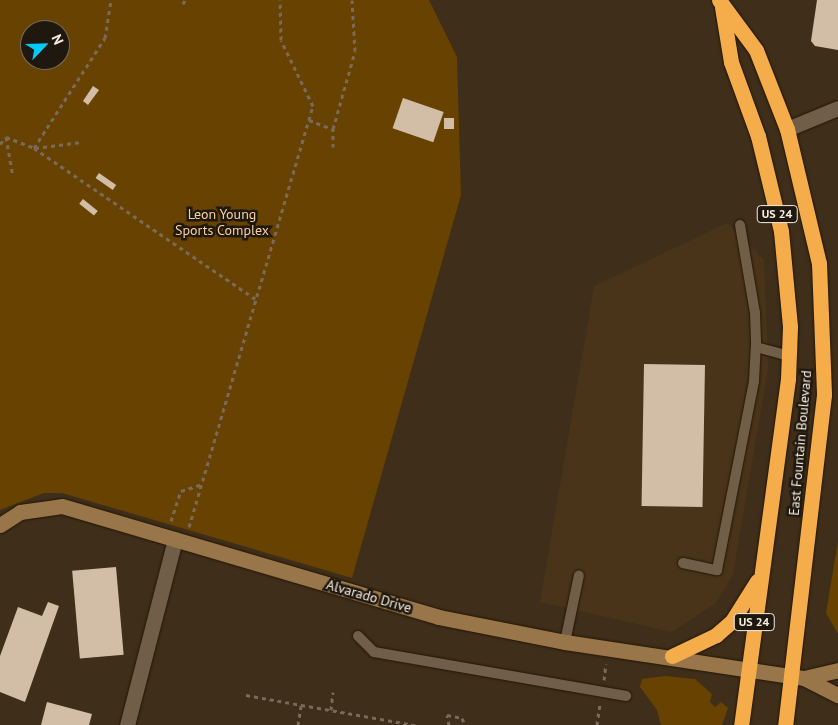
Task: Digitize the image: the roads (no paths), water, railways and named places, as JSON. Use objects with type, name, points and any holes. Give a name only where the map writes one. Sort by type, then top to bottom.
[{"type":"highway","name":"East Fountain Boulevard","points":[[720,3],[756,50],[787,130],[819,263],[824,351],[824,395],[798,677],[784,725]]},
{"type":"highway","name":"East Fountain Boulevard","points":[[720,3],[731,62],[758,136],[781,232],[790,356],[741,725]]},
{"type":"highway","points":[[672,656],[716,636],[732,621],[761,575]]},
{"type":"street","points":[[787,130],[838,108]]},
{"type":"street","name":"Alvarado Drive","points":[[0,525],[20,512],[62,506],[439,616],[565,642],[672,656],[798,677]]},
{"type":"street","points":[[128,725],[175,539]]},
{"type":"street","points":[[798,677],[838,670]]},
{"type":"street","points":[[798,677],[838,695]]},
{"type":"lane","points":[[683,563],[717,570],[754,381],[755,313],[740,226]]},
{"type":"lane","points":[[756,347],[790,356]]},
{"type":"lane","points":[[565,642],[579,575]]},
{"type":"lane","points":[[358,636],[374,652],[626,696]]},
{"type":"park label","name":"Leon Young Sports Complex","points":[[222,222]]}]
